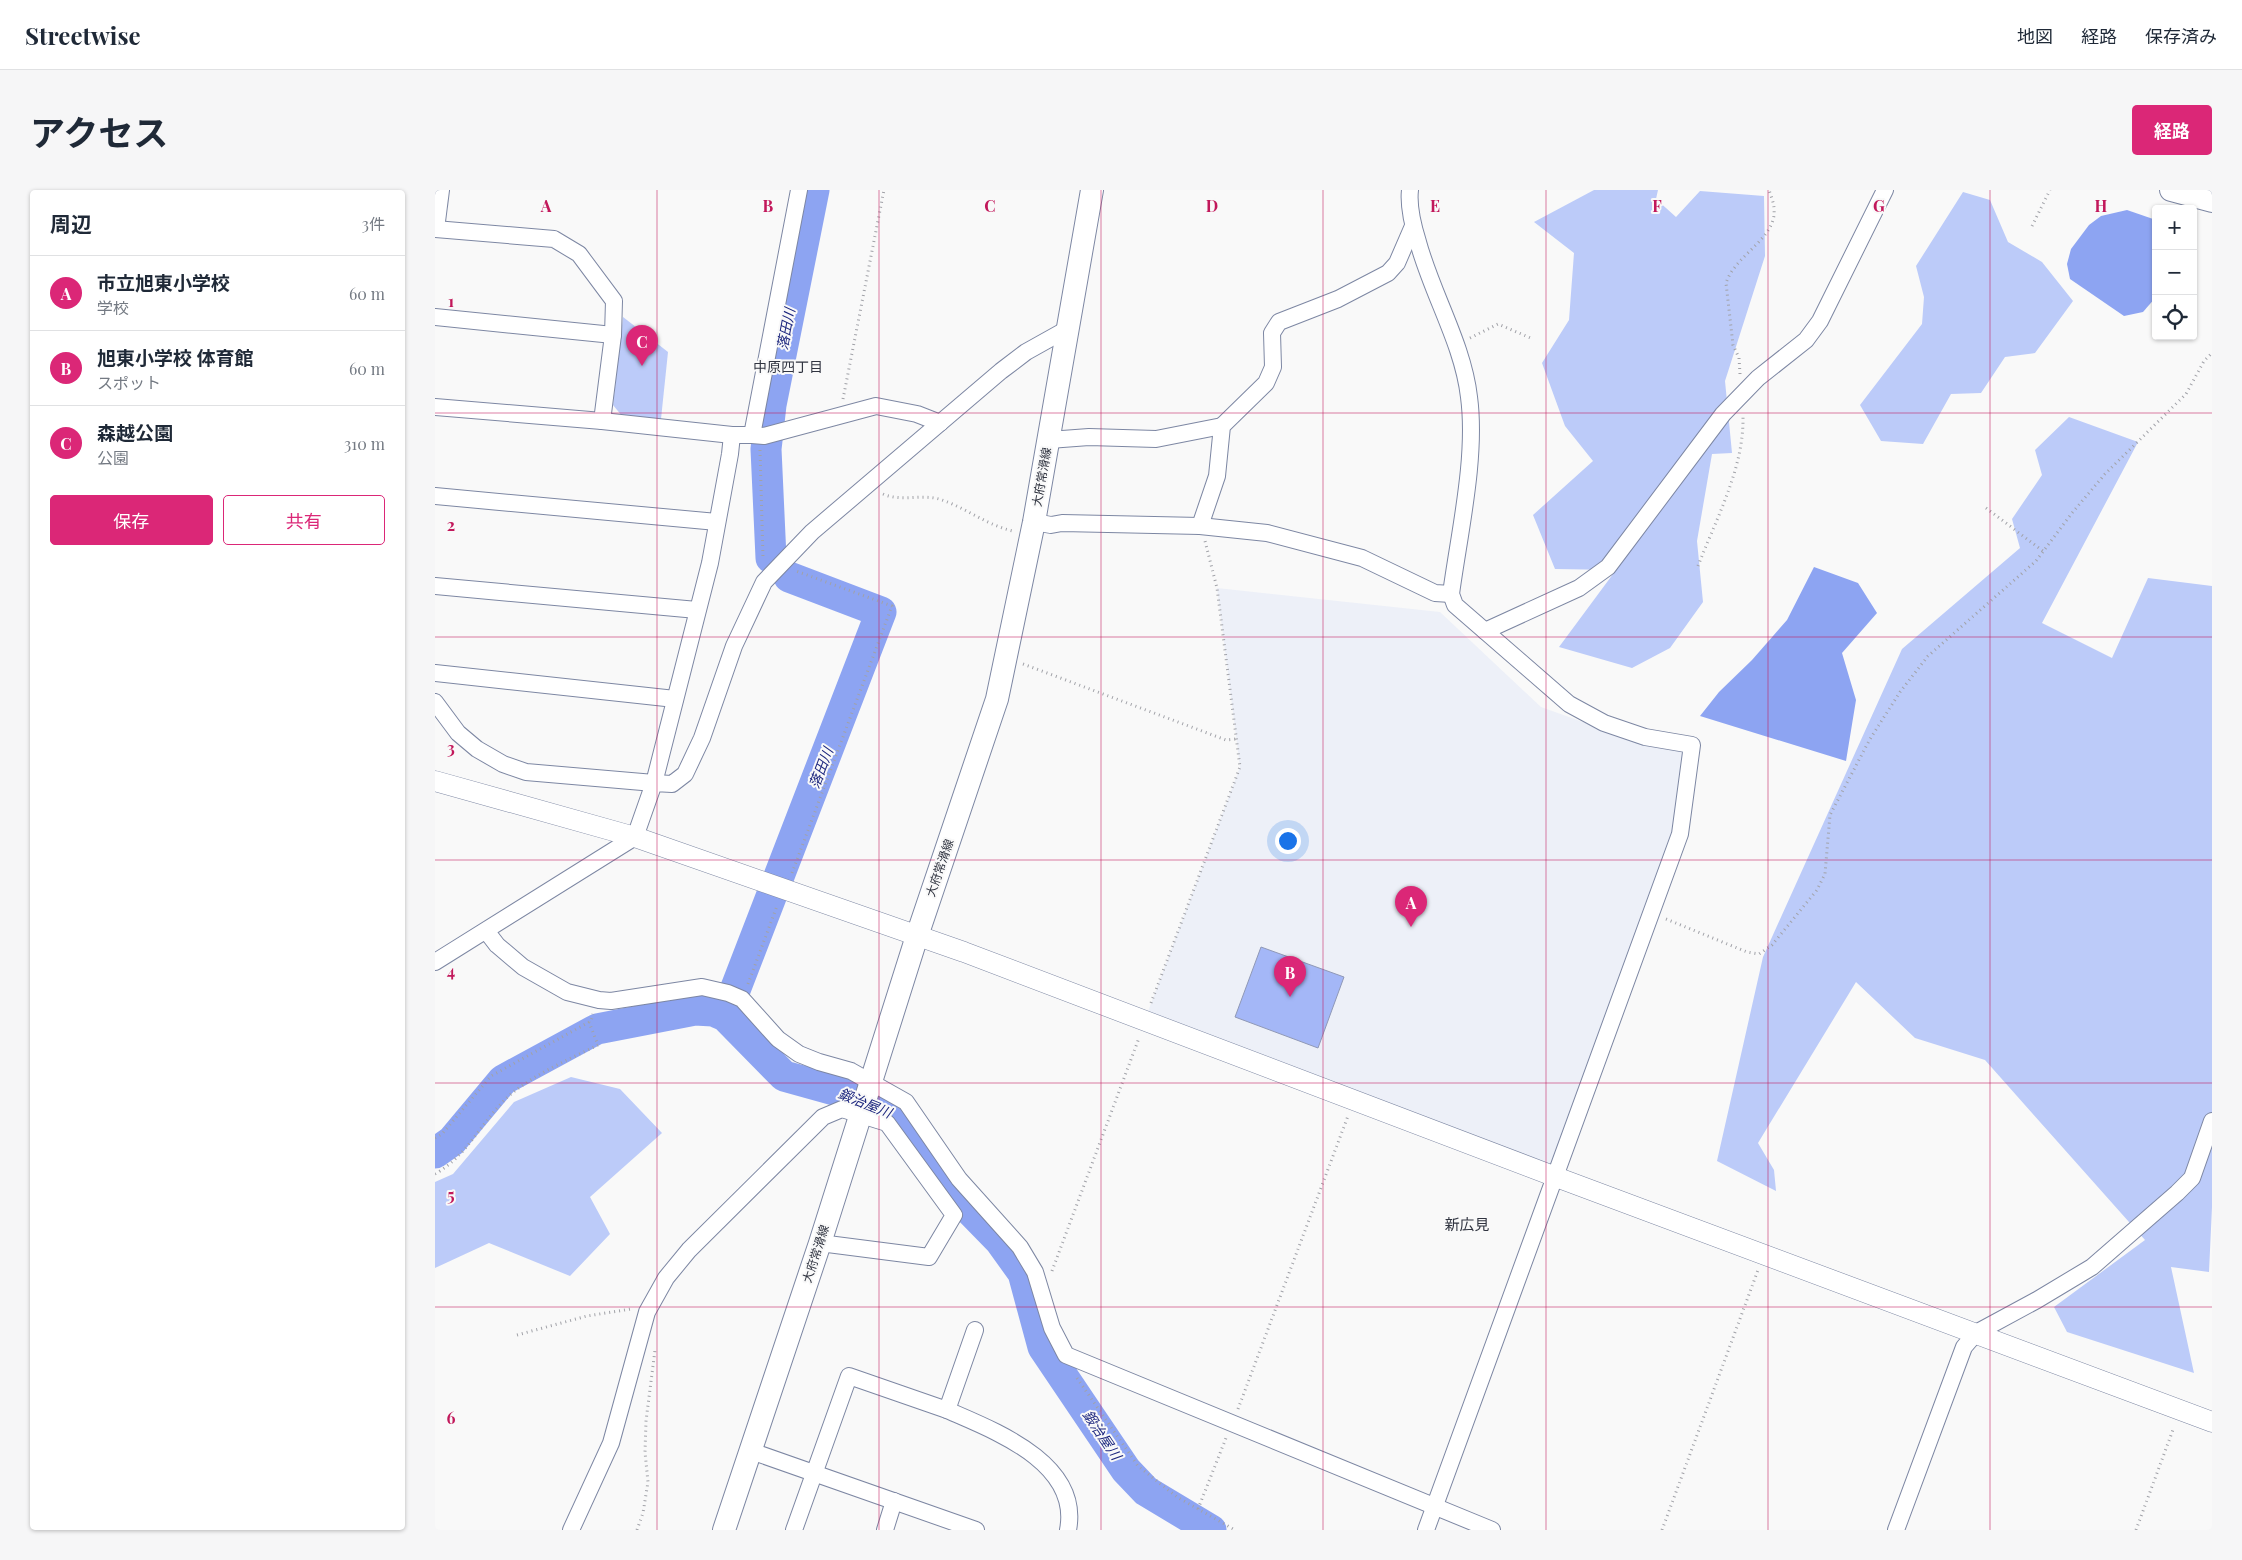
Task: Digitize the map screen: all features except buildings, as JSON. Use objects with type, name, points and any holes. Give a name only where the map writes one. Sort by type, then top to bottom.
[{"type":"main road","name":"大府常滑線","points":[[724,1530],[820,1243],[917,936],[997,699],[1049,440],[1092,190]]},
{"type":"main road","points":[[2171,190],[2212,201]]},
{"type":"street","points":[[441,190],[435,229],[554,239],[579,254],[614,300],[613,335],[602,421]]},
{"type":"street","points":[[756,435],[799,190]]},
{"type":"street","points":[[1410,190],[1413,226],[1424,264],[1456,346],[1469,396],[1471,441],[1451,594],[1455,605],[1569,704],[1604,723],[1645,737],[1692,745],[1680,834],[1426,1530]]},
{"type":"street","points":[[1485,631],[1579,588],[1608,566],[1723,414],[1758,378],[1806,340],[1820,321],[1885,190]]},
{"type":"street","points":[[1049,440],[1089,437],[1156,439],[1222,426],[1266,383],[1273,367],[1272,333],[1279,322],[1338,299],[1388,273],[1397,263],[1413,226]]},
{"type":"street","points":[[435,317],[613,335]]},
{"type":"street","points":[[435,702],[458,732],[477,749],[503,764],[526,772],[673,784],[685,774],[702,738],[734,646],[764,582],[812,532],[940,423],[1026,352],[1069,328]]},
{"type":"street","points":[[435,407],[602,421],[732,436],[756,435],[876,406],[917,414],[940,423]]},
{"type":"street","points":[[1200,526],[1217,476],[1222,426]]},
{"type":"street","points":[[435,962],[487,932],[635,837],[654,783],[710,563],[732,436]]},
{"type":"street","points":[[435,496],[717,522]]},
{"type":"street","points":[[1032,528],[1062,523],[1200,526],[1267,533],[1353,555],[1435,593],[1451,594]]},
{"type":"street","points":[[435,586],[697,610]]},
{"type":"street","points":[[435,673],[675,699]]},
{"type":"street","points":[[435,781],[635,837],[917,936],[2212,1422]]},
{"type":"street","points":[[487,932],[497,945],[523,967],[567,992],[611,1001],[702,987],[728,993],[742,1000],[778,1039],[799,1054],[851,1071],[865,1099],[887,1123],[954,1215],[929,1257],[820,1243]]},
{"type":"street","points":[[571,1530],[611,1443],[647,1312],[666,1278],[689,1250],[823,1117],[865,1099],[906,1102],[959,1179],[1020,1247],[1035,1272],[1052,1328],[1065,1355],[1492,1530]]},
{"type":"street","points":[[1896,1530],[1964,1347],[1976,1333],[2093,1267],[2177,1193],[2192,1178],[2212,1121]]},
{"type":"street","points":[[947,1410],[975,1330]]},
{"type":"street","points":[[794,1530],[849,1376],[947,1410],[994,1431],[1041,1459],[1065,1494],[1069,1509],[1068,1530]]},
{"type":"street","points":[[751,1451],[976,1530]]},
{"type":"street","points":[[885,1530],[894,1501]]},
{"type":"path","points":[[840,414],[884,190]]},
{"type":"path","points":[[1698,566],[1740,451],[1743,429],[1739,358],[1733,345],[1726,283],[1729,274],[1740,259],[1769,230],[1775,209],[1769,190]]},
{"type":"path","points":[[2032,226],[2050,190]]},
{"type":"path","points":[[1456,346],[1498,324],[1533,339]]},
{"type":"path","points":[[1652,913],[1747,952],[1759,954],[1772,945],[1817,890],[1825,874],[1830,815],[1871,739],[1900,692],[1928,656],[1999,596],[2043,551],[2105,474],[2186,394],[2204,362],[2212,353]]},
{"type":"path","points":[[756,435],[763,561],[770,576]]},
{"type":"path","points":[[866,486],[893,498],[926,496],[941,500],[984,522],[1032,528]]},
{"type":"path","points":[[1986,508],[2043,551]]},
{"type":"path","points":[[1039,1284],[1049,1281],[1143,1022],[1240,767],[1217,588],[1200,526]]},
{"type":"path","points":[[742,1000],[777,905],[786,890],[892,606],[795,570],[784,560]]},
{"type":"path","points":[[1005,660],[1017,662],[1227,740],[1236,739]]},
{"type":"path","points":[[435,1138],[442,1134],[491,1076],[589,1022],[599,1000]]},
{"type":"path","points":[[435,1174],[466,1148],[511,1094],[552,1068],[598,1045],[589,1022]]},
{"type":"path","points":[[1199,1510],[1354,1101]]},
{"type":"path","points":[[1662,1530],[1765,1254]]},
{"type":"path","points":[[1065,1355],[1081,1384],[1138,1466],[1177,1498],[1235,1530]]},
{"type":"path","points":[[2135,1530],[2180,1410]]},
{"type":"shaded area","points":[[1594,190],[1658,190],[1656,199],[1676,217],[1700,191],[1764,196],[1765,256],[1725,381],[1732,453],[1712,454],[1697,541],[1703,602],[1670,648],[1632,668],[1559,647],[1616,570],[1555,569],[1533,515],[1593,461],[1565,426],[1542,363],[1569,320],[1574,253],[1534,222]]},
{"type":"shaded area","points":[[1963,192],[1990,200],[2008,242],[2042,262],[2073,301],[2035,353],[2005,357],[1981,393],[1951,394],[1923,444],[1881,441],[1860,405],[1922,324],[1924,297],[1916,266]]},
{"type":"shaded area","points":[[623,317],[668,352],[661,419],[622,416],[613,405]]},
{"type":"shaded area","points":[[2069,417],[2138,442],[2042,623],[2112,658],[2148,578],[2212,586],[2212,1207],[2209,1272],[2171,1267],[2194,1373],[2067,1332],[2054,1307],[2145,1240],[1985,1060],[1915,1038],[1856,982],[1758,1143],[1774,1170],[1776,1191],[1717,1161],[1763,957],[1902,649],[2020,548],[2012,519],[2042,475],[2035,450]]},
{"type":"shaded area","points":[[1217,588],[1440,612],[1541,707],[1639,742],[1682,749],[1685,757],[1675,832],[1556,1177],[1144,1022],[1240,767]]},
{"type":"shaded area","points":[[571,1077],[620,1089],[662,1133],[590,1197],[610,1234],[570,1276],[489,1243],[435,1268],[435,1182],[453,1174],[514,1102]]},
{"type":"water","points":[[2127,210],[2152,219],[2152,302],[2143,312],[2124,316],[2070,279],[2067,264],[2071,249],[2089,225],[2101,216]]},
{"type":"water","points":[[1814,567],[1858,583],[1877,613],[1842,653],[1856,700],[1846,761],[1700,716],[1719,692],[1752,660],[1787,620]]},
{"type":"waterway","name":"落田川","points":[[771,558],[766,449],[771,405],[814,190]]},
{"type":"waterway","name":"落田川","points":[[725,1016],[881,612],[789,577]]},
{"type":"waterway","name":"鍛治屋川","points":[[435,1153],[452,1141],[503,1080],[597,1029],[695,1010],[713,1011],[725,1016],[784,1076],[856,1096],[903,1119],[958,1198],[1000,1241],[1023,1273],[1043,1347],[1126,1470],[1146,1491],[1211,1530]]},
{"type":"place","name":"森越公園","points":[[642,366]]},
{"type":"place","name":"市立旭東小学校","points":[[1411,927]]},
{"type":"place","name":"旭東小学校 体育館","points":[[1290,997]]},
{"type":"district","name":"中原四丁目","points":[[788,367]]},
{"type":"district","name":"新広見","points":[[1467,1225]]}]
